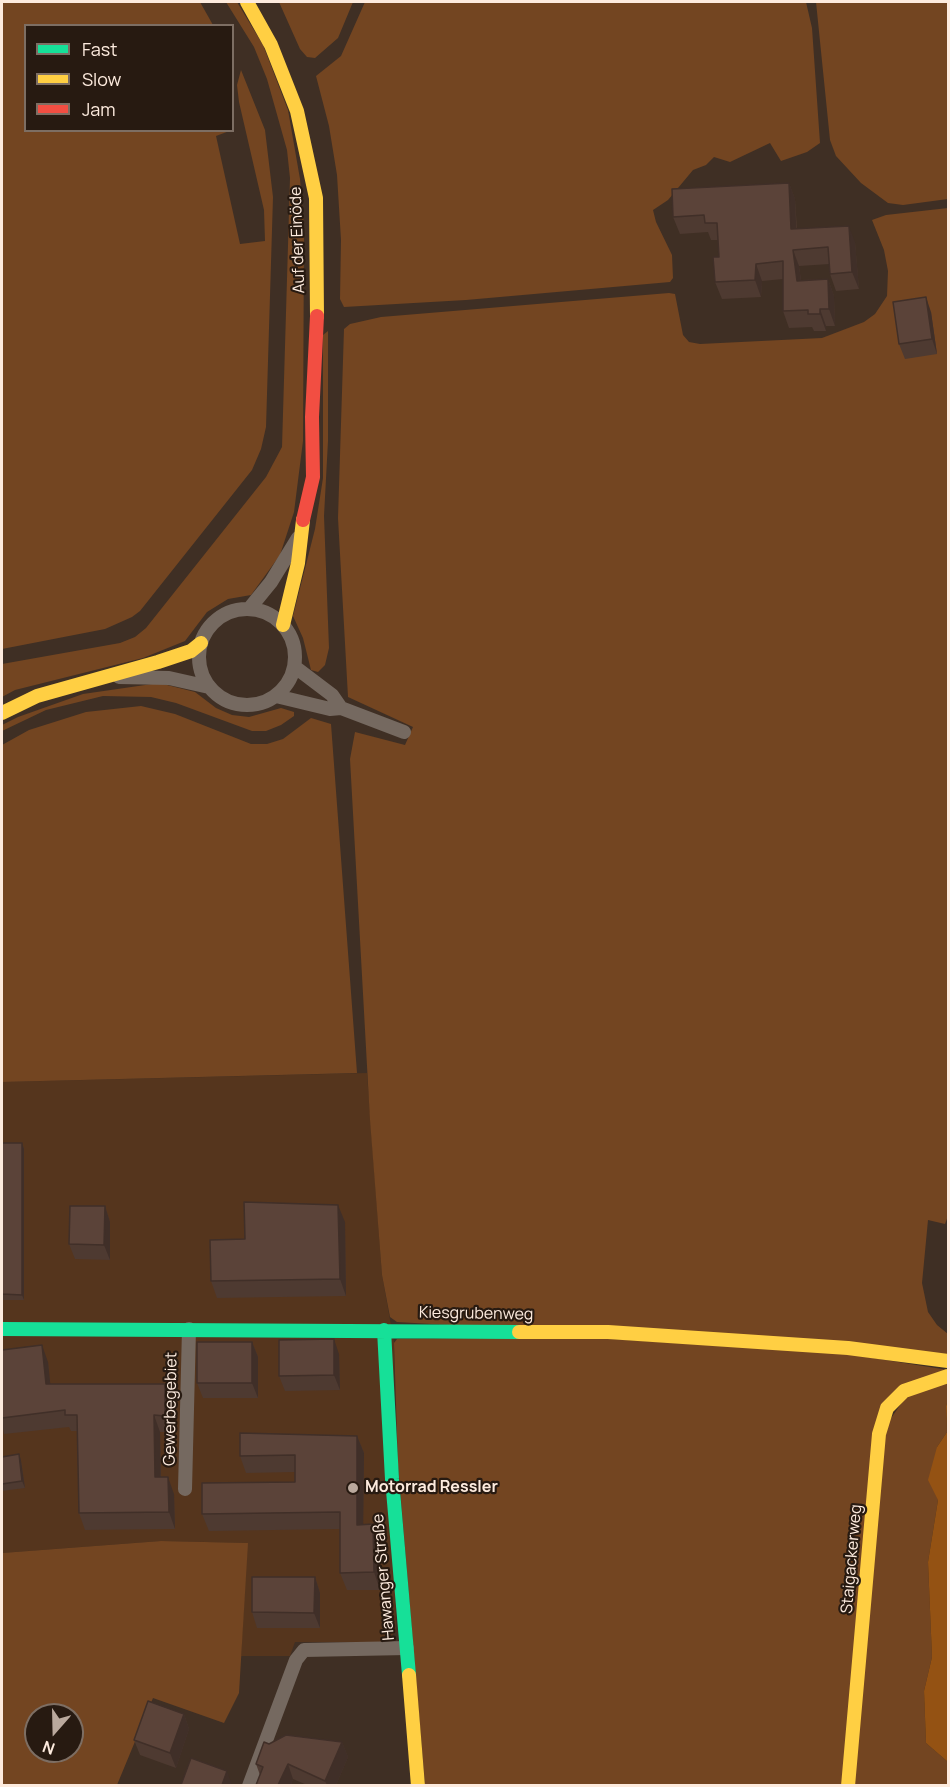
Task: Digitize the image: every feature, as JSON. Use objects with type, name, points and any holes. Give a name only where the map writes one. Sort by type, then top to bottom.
[{"type":"street","name":"Auf der Einöde","points":[[247,2],[271,45],[297,111],[316,198],[313,477],[299,537],[298,563],[283,625]]},
{"type":"street","points":[[249,609],[271,582],[299,537]]},
{"type":"street","points":[[249,609],[268,614],[283,625],[294,645],[295,667],[288,684],[276,696],[265,702],[240,705],[218,696],[209,687],[199,661],[201,643],[209,627],[223,616],[249,609]]},
{"type":"street","points":[[2,713],[45,694],[111,677],[191,651],[201,643]]},
{"type":"street","points":[[295,667],[332,695],[342,708]]},
{"type":"street","points":[[111,677],[169,678],[209,687]]},
{"type":"street","points":[[276,696],[330,709],[342,708],[404,732]]},
{"type":"street","name":"Kiesgrubenweg","points":[[2,1329],[619,1333],[848,1348],[948,1361]]},
{"type":"street","name":"Gewerbegebiet","points":[[185,1489],[189,1329]]},
{"type":"street","name":"Hawanger Straße","points":[[384,1330],[392,1479],[418,1785]]},
{"type":"street","name":"Staigackerweg","points":[[848,1785],[879,1434],[887,1408],[904,1391],[948,1376]]},
{"type":"street","points":[[249,1785],[296,1660],[304,1650],[407,1648]]},
{"type":"shaded area","points":[[2,2],[200,2],[212,24],[24,24],[24,132],[227,132],[216,136],[240,244],[265,241],[264,210],[239,102],[237,85],[241,70],[265,130],[273,197],[266,427],[261,449],[252,470],[140,611],[105,629],[2,649]]},
{"type":"shaded area","points":[[226,2],[237,2],[263,45],[288,110],[300,179],[304,227],[303,441],[294,512],[280,555],[251,595],[228,599],[207,612],[185,641],[143,658],[15,690],[2,697],[2,664],[120,643],[135,637],[146,628],[266,477],[282,447],[290,178],[287,150],[267,79],[254,47]]},
{"type":"shaded area","points":[[279,2],[353,2],[338,38],[315,58],[307,57],[300,49]]},
{"type":"shaded area","points":[[365,2],[806,2],[812,28],[820,143],[807,152],[781,161],[770,143],[730,162],[714,157],[706,165],[693,170],[668,200],[653,210],[656,222],[672,255],[673,278],[670,282],[466,300],[344,307],[340,299],[341,240],[337,175],[329,126],[316,76],[341,56]]},
{"type":"shaded area","points":[[816,2],[948,2],[948,199],[903,205],[888,203],[861,183],[836,156],[830,140]]},
{"type":"shaded area","points":[[948,208],[948,1216],[945,1224],[928,1220],[922,1283],[928,1312],[937,1325],[948,1334],[948,1354],[397,1322],[390,1317],[382,1275],[370,1120],[350,759],[355,732],[405,745],[413,727],[348,697],[338,518],[344,329],[350,324],[381,317],[669,293],[675,294],[683,335],[689,342],[700,344],[822,338],[864,322],[875,314],[887,296],[888,271],[884,250],[872,220],[886,215]]},
{"type":"shaded area","points":[[328,331],[328,441],[324,516],[329,648],[325,665],[318,672],[311,670],[303,638],[293,616],[315,529],[323,478],[323,335]]},
{"type":"shaded area","points":[[159,683],[195,692],[216,708],[232,715],[249,717],[281,708],[294,712],[294,716],[266,731],[252,731],[176,703],[151,697],[103,696],[46,710],[2,731],[2,725],[18,717],[83,694]]},
{"type":"shaded area","points":[[141,706],[175,714],[251,744],[267,744],[283,739],[311,718],[331,724],[357,1073],[2,1082],[2,745],[29,730],[86,712]]},
{"type":"shaded area","points":[[367,1073],[382,1275],[394,1342],[396,1632],[384,1642],[295,1642],[290,1656],[241,1656],[247,1543],[161,1541],[2,1553],[2,1082]]},
{"type":"shaded area","points":[[580,1337],[848,1354],[948,1370],[889,1397],[843,1785],[425,1785],[398,1465],[394,1343],[397,1339]]},
{"type":"shaded area","points":[[948,1381],[947,1432],[937,1447],[938,1500],[928,1562],[932,1657],[924,1691],[926,1743],[948,1762],[948,1785],[852,1786],[885,1427],[907,1395]]},
{"type":"shaded area","points":[[948,1400],[948,1762],[926,1743],[924,1691],[932,1657],[928,1562],[938,1500],[928,1480],[937,1447],[947,1432],[946,1406]]},
{"type":"shaded area","points":[[161,1541],[248,1543],[239,1693],[224,1723],[153,1698],[117,1785],[2,1786],[2,1553]]},
{"type":"building","points":[[789,183],[791,229],[849,226],[852,272],[830,274],[828,247],[793,250],[797,281],[828,279],[829,309],[820,309],[820,314],[808,314],[808,310],[783,311],[783,261],[756,264],[755,280],[715,282],[713,257],[719,257],[717,223],[705,223],[704,215],[673,217],[672,189]]},
{"type":"building","points":[[926,297],[932,339],[899,344],[893,302]]},
{"type":"building","points":[[2,1143],[22,1143],[22,1295],[2,1294]]},
{"type":"building","points":[[244,1202],[338,1205],[340,1279],[211,1281],[210,1240],[245,1239]]},
{"type":"building","points":[[70,1206],[105,1206],[104,1245],[69,1244]]},
{"type":"building","points":[[334,1339],[334,1375],[279,1376],[279,1340]]},
{"type":"building","points":[[197,1342],[252,1342],[252,1383],[197,1383]]},
{"type":"building","points":[[42,1345],[46,1384],[165,1384],[165,1416],[154,1415],[155,1477],[168,1477],[169,1512],[79,1513],[77,1415],[65,1415],[65,1410],[2,1418],[2,1350]]},
{"type":"building","points":[[240,1433],[357,1436],[357,1525],[373,1524],[374,1572],[340,1573],[340,1512],[202,1514],[202,1483],[295,1482],[295,1455],[240,1456]]},
{"type":"building","points":[[19,1454],[22,1481],[2,1484],[2,1457]]},
{"type":"building","points":[[252,1577],[315,1577],[314,1613],[252,1612]]},
{"type":"building","points":[[148,1701],[184,1714],[170,1753],[134,1740]]},
{"type":"building","points":[[286,1735],[342,1742],[325,1781],[288,1764],[278,1785],[256,1785],[263,1767],[256,1764],[264,1742],[269,1744]]},
{"type":"building","points":[[191,1758],[227,1771],[222,1785],[181,1785]]},
{"type":"traffic: fast","points":[[2,1329],[519,1332]]},
{"type":"traffic: fast","points":[[384,1330],[392,1479],[409,1675]]},
{"type":"traffic: slow","points":[[247,2],[271,45],[297,111],[316,198],[317,316]]},
{"type":"traffic: slow","points":[[283,625],[298,563],[303,520]]},
{"type":"traffic: slow","points":[[2,713],[37,696],[158,662],[191,651],[201,643]]},
{"type":"traffic: slow","points":[[519,1332],[608,1332],[848,1348],[948,1361]]},
{"type":"traffic: slow","points":[[848,1786],[879,1434],[887,1408],[904,1391],[948,1376]]},
{"type":"traffic: slow","points":[[409,1675],[418,1786]]},
{"type":"traffic: jam","points":[[303,520],[313,477],[312,417],[317,316]]},
{"type":"place","name":"Motorrad Ressler","points":[[353,1488]]}]
